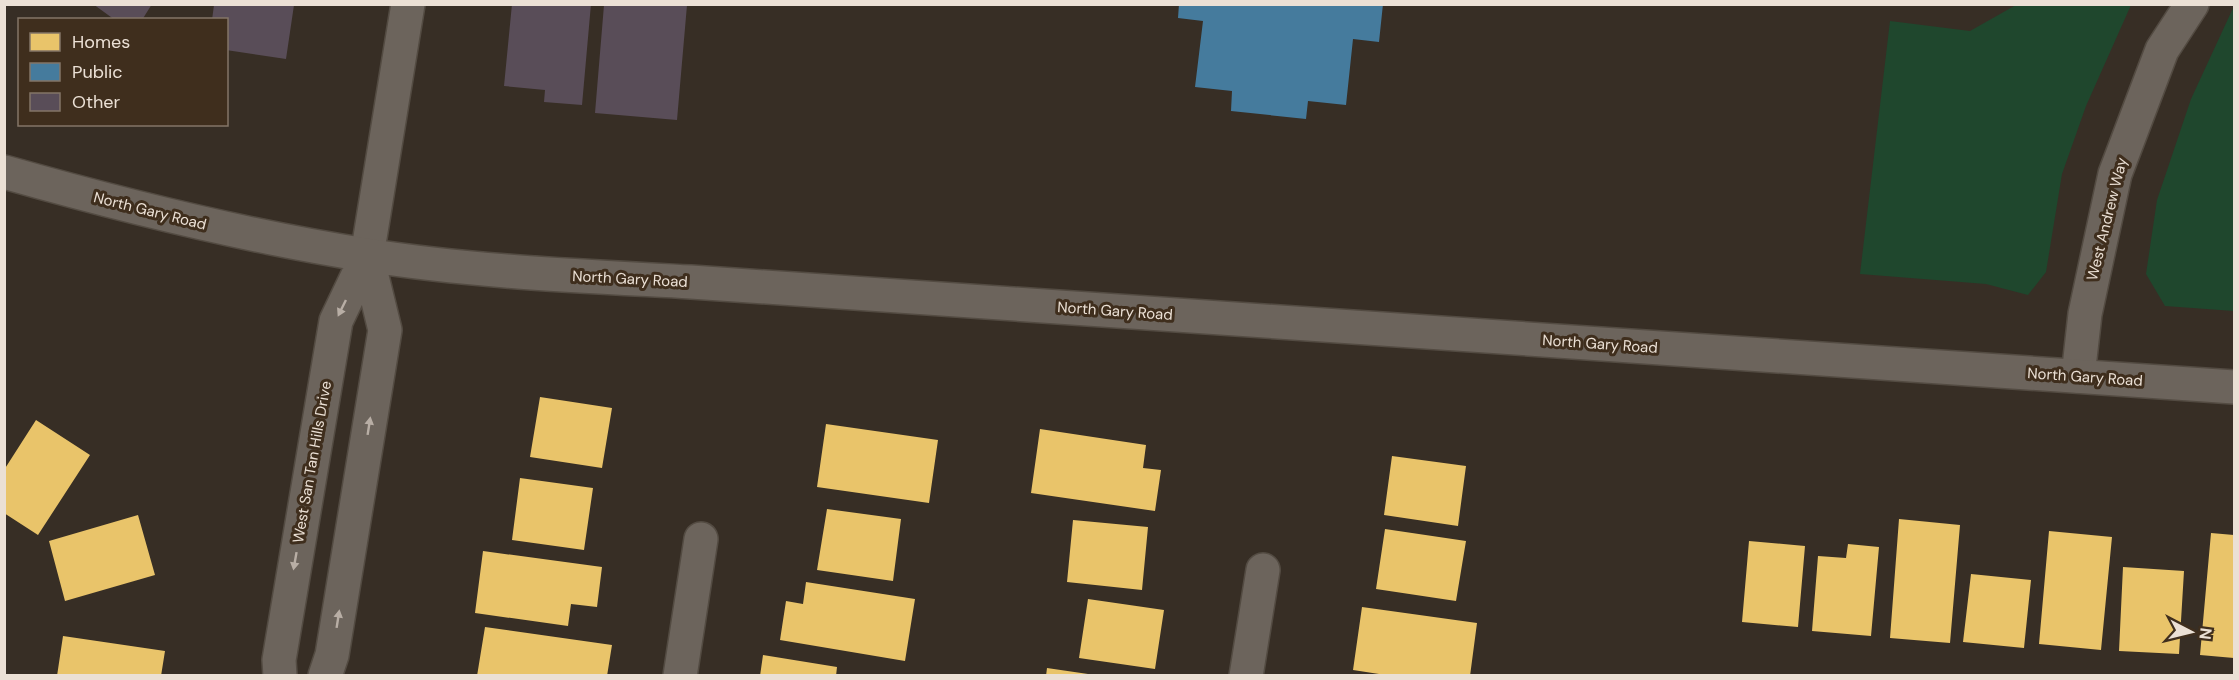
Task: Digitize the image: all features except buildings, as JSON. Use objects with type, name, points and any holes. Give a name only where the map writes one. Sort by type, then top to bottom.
[{"type":"main road","name":"West San Tan Hills Drive","points":[[280,675],[279,660],[336,321],[367,256],[408,4]]},
{"type":"main road","name":"West Andrew Way","points":[[2078,376],[2085,314],[2115,174],[2162,50],[2192,4]]},
{"type":"main road","name":"North Gary Road","points":[[4,172],[226,230],[367,256],[512,272],[2235,387]]},
{"type":"main road","name":"West San Tan Hills Drive","points":[[325,675],[332,655],[385,330],[367,256]]},
{"type":"main road","points":[[680,675],[701,539]]},
{"type":"main road","points":[[1246,675],[1263,570]]},
{"type":"green space","points":[[2016,5],[2131,5],[2086,106],[2062,174],[2046,272],[2028,295],[1986,284],[1860,274],[1890,21],[1970,31]]},
{"type":"green space","points":[[2234,6],[2234,311],[2165,306],[2146,274],[2157,200],[2191,99]]}]
